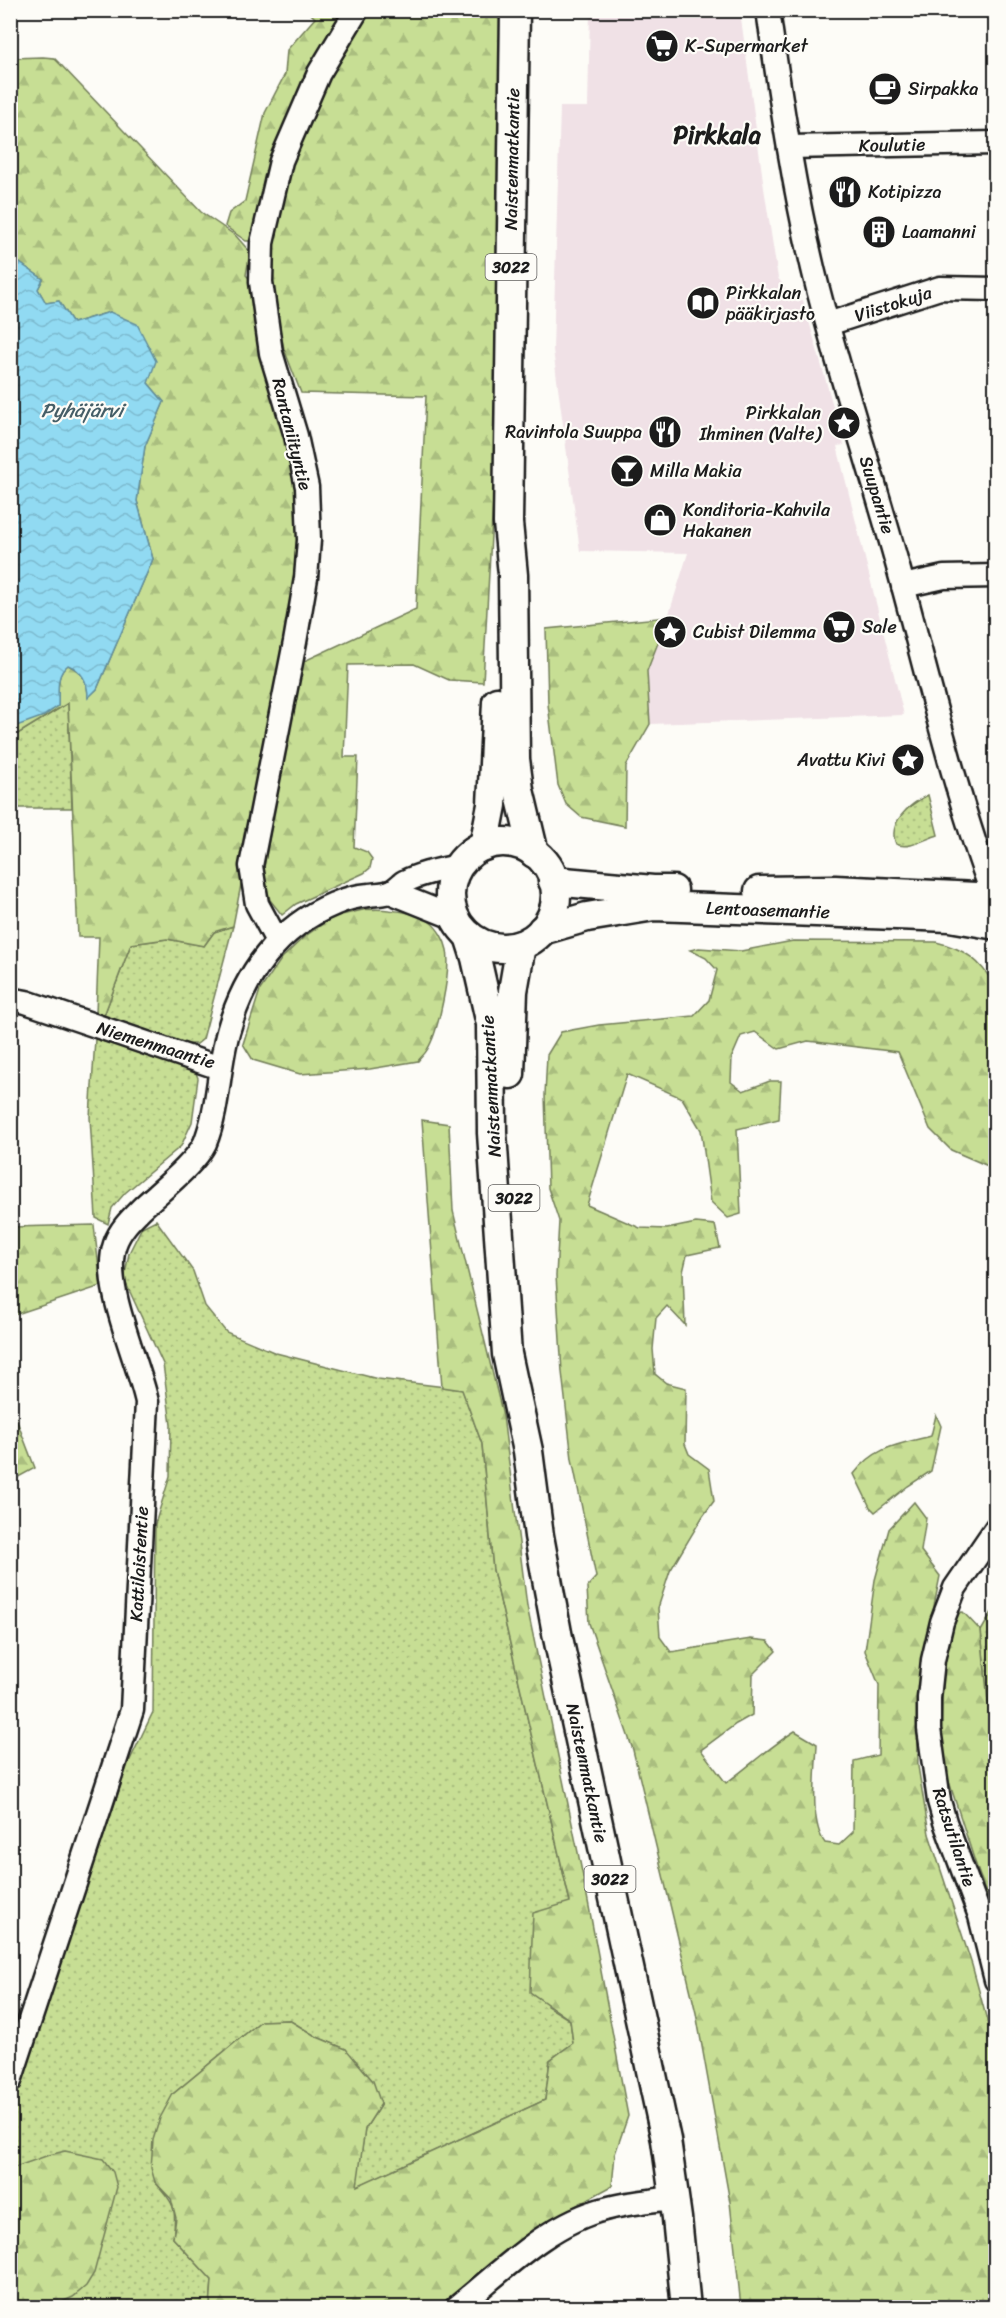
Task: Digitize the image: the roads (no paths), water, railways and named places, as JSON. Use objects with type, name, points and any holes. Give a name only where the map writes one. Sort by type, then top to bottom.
[{"type":"main road","name":"Naistenmatkantie","points":[[515,10],[508,523],[513,575],[515,759],[519,790],[534,853]]},
{"type":"main road","name":"Naistenmatkantie","points":[[484,846],[494,786],[501,576],[508,523]]},
{"type":"main road","points":[[459,866],[469,855],[484,846],[510,843],[534,853]]},
{"type":"main road","name":"3022","points":[[532,937],[554,907],[555,889],[546,865],[534,853]]},
{"type":"main road","name":"3022","points":[[459,866],[450,893],[462,927]]},
{"type":"main road","name":"Lentoasemantie","points":[[553,881],[652,890],[835,890],[995,906]]},
{"type":"main road","name":"Lentoasemantie","points":[[532,937],[596,915],[654,906],[950,916],[995,906]]},
{"type":"main road","name":"Naistenmatkantie","points":[[462,927],[476,958],[491,1024],[492,1133],[507,1354],[528,1451],[539,1536],[557,1633],[666,2140],[673,2198],[678,2218],[686,2307]]},
{"type":"main road","points":[[462,927],[477,942],[496,948],[532,937]]},
{"type":"main road","name":"Naistenmatkantie","points":[[528,1451],[528,1395],[513,1178],[510,1062],[513,991],[532,937]]},
{"type":"street","name":"Rantaniityntie","points":[[277,941],[257,904],[251,866],[295,642],[306,578],[309,532],[307,487],[296,436],[271,353],[261,282],[262,243],[282,161],[319,74],[357,10]]},
{"type":"street","name":"Suupantie","points":[[768,10],[789,147],[818,287],[903,586],[940,728],[995,906]]},
{"type":"street","name":"Koulutie","points":[[789,147],[996,143]]},
{"type":"street","name":"Viistokuja","points":[[828,324],[940,288],[996,290]]},
{"type":"street","points":[[903,586],[944,577],[996,576]]},
{"type":"street","name":"Niemenmaantie","points":[[10,999],[26,1002],[220,1068],[237,1002],[260,960],[277,941],[298,924],[334,904],[367,895],[390,892],[406,881],[459,866]]},
{"type":"street","points":[[390,892],[462,927]]},
{"type":"street","name":"Kattilaistentie","points":[[10,2081],[132,1710],[147,1402],[116,1298],[113,1277],[114,1246],[129,1221],[192,1161],[204,1143],[214,1107],[220,1068]]},
{"type":"street","name":"Ratsutilantie","points":[[996,1528],[955,1588],[942,1622],[933,1660],[929,1698],[931,1748],[939,1801],[980,1916],[996,1980]]},
{"type":"street","points":[[456,2307],[529,2249],[564,2225],[603,2209],[673,2198]]},
{"type":"water","name":"Pyhäjärvi","points":[[11,257],[43,279],[38,289],[46,303],[59,301],[73,323],[110,312],[137,324],[156,361],[148,383],[164,402],[145,446],[137,501],[153,559],[97,689],[88,698],[84,678],[68,665],[59,678],[58,706],[44,716],[11,728]]},
{"type":"place","name":"K-Supermarket","points":[[662,46]]},
{"type":"place","name":"Sirpakka","points":[[885,89]]},
{"type":"place","name":"Kotipizza","points":[[845,192]]},
{"type":"place","name":"Laamanni","points":[[879,232]]},
{"type":"place","name":"Pirkkalan pääkirjasto","points":[[703,303]]},
{"type":"place","name":"Pirkkalan Ihminen (Valte)","points":[[844,423]]},
{"type":"place","name":"Ravintola Suuppa","points":[[665,432]]},
{"type":"place","name":"Milla Makia","points":[[627,471]]},
{"type":"place","name":"Konditoria-Kahvila Hakanen","points":[[660,520]]},
{"type":"place","name":"Sale","points":[[839,627]]},
{"type":"place","name":"Cubist Dilemma","points":[[670,632]]},
{"type":"place","name":"Avattu Kivi","points":[[908,760]]},
{"type":"district","name":"Pirkkala","points":[[717,135]]}]
